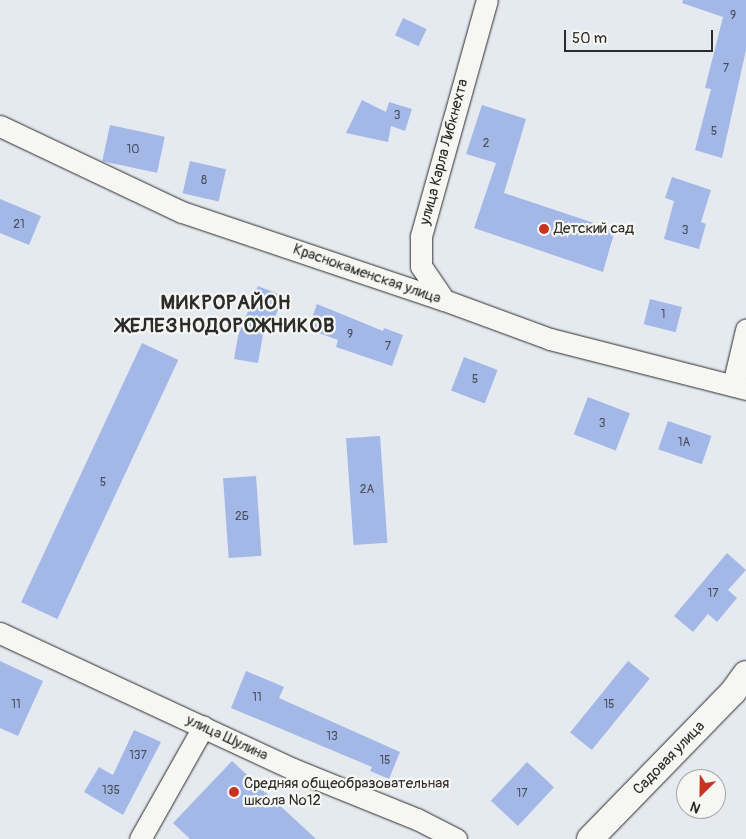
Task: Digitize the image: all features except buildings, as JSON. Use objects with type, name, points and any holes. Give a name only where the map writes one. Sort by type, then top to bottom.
[{"type":"street","name":"улица Карла Либкнехта","points":[[444,300],[421,266],[421,236],[487,0]]},
{"type":"street","name":"Краснокаменская улица","points":[[0,126],[182,212],[444,300],[550,340],[740,387]]},
{"type":"street","points":[[740,387],[746,330]]},
{"type":"street","name":"улица Шулина","points":[[0,633],[293,769],[417,818],[456,839]]},
{"type":"street","name":"Садовая улица","points":[[590,839],[733,692],[746,674]]},
{"type":"street","points":[[140,839],[203,727]]},
{"type":"place","name":"Детский сад","points":[[544,229]]},
{"type":"place","name":"Средняя общеобразовательная школа №12","points":[[234,792]]},
{"type":"district","name":"МИКРОРАЙОН ЖЕЛЕЗНОДОРОЖНИКОВ","points":[[226,314]]}]
